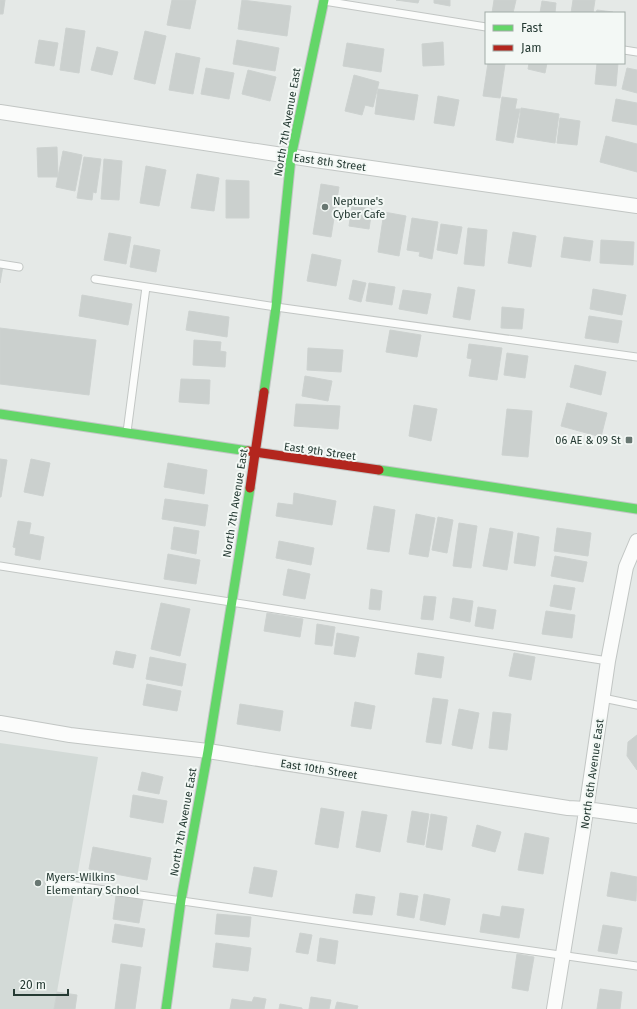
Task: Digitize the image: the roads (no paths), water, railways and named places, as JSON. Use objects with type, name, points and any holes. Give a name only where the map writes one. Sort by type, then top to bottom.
[{"type":"street","name":"North 7th Avenue East","points":[[166,1009],[181,900],[208,751],[256,453],[276,307],[291,157],[324,0]]},
{"type":"street","name":"East 8th Street","points":[[0,112],[291,157],[637,206]]},
{"type":"street","name":"East 9th Street","points":[[0,414],[637,509]]},
{"type":"street","name":"North 6th Avenue East","points":[[554,1009],[608,662],[626,567],[637,541]]},
{"type":"street","name":"East 10th Street","points":[[0,723],[70,735],[208,751],[568,808],[637,816]]},
{"type":"lane","points":[[318,0],[485,27]]},
{"type":"lane","points":[[625,50],[637,52]]},
{"type":"lane","points":[[0,264],[18,267]]},
{"type":"lane","points":[[95,279],[276,307],[637,357]]},
{"type":"lane","points":[[126,434],[146,287]]},
{"type":"lane","points":[[0,566],[608,662]]},
{"type":"lane","points":[[603,698],[637,705]]},
{"type":"lane","points":[[49,882],[562,954],[637,966]]},
{"type":"place","name":"Neptune's Cyber Cafe","points":[[325,207]]},
{"type":"place","name":"06 AE & 09 St","points":[[629,440]]},
{"type":"place","name":"Myers-Wilkins Elementary School","points":[[38,883]]}]
